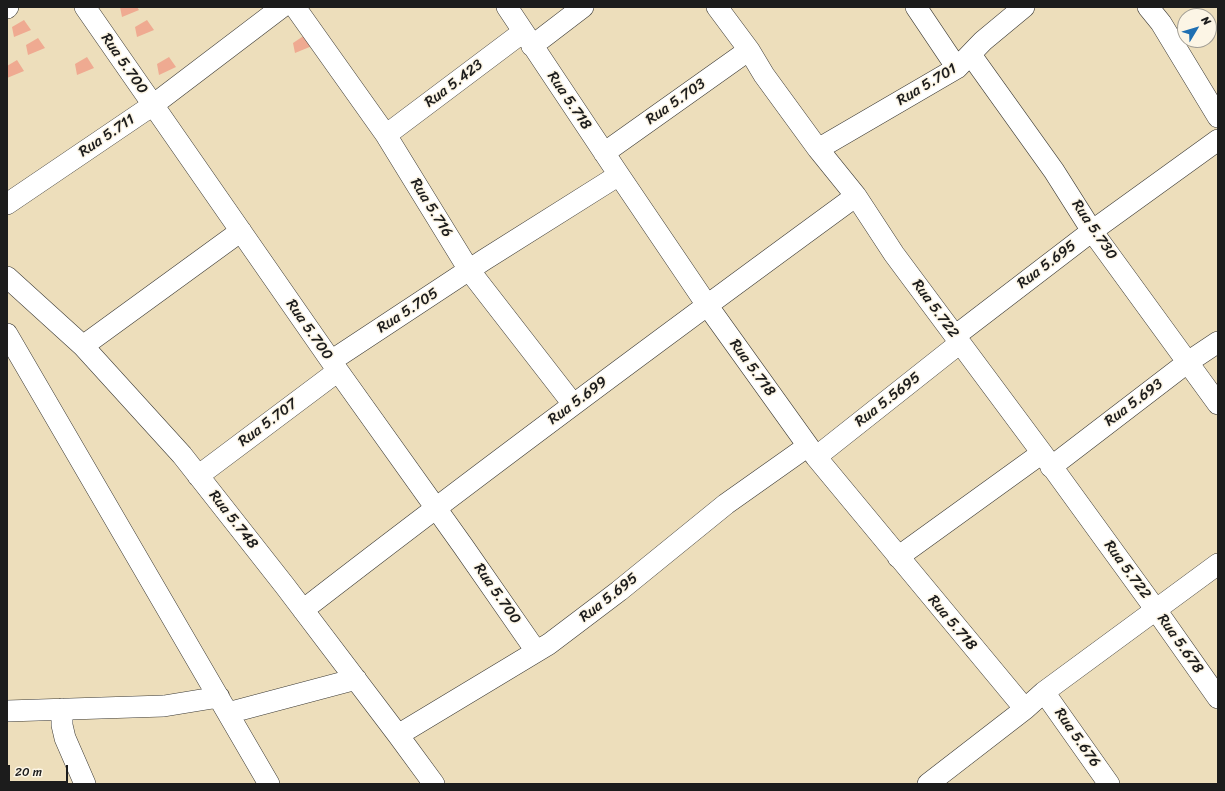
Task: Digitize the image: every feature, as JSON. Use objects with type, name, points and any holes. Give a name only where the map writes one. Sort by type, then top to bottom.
[{"type":"street","name":"Rua 5.700","points":[[85,7],[536,651]]},
{"type":"street","name":"Rua 5.711","points":[[7,204],[153,105],[282,7]]},
{"type":"street","name":"Rua 5.716","points":[[295,7],[573,404]]},
{"type":"street","name":"Rua 5.718","points":[[507,7],[527,39],[707,305],[812,451],[1025,709]]},
{"type":"street","name":"Rua 5.423","points":[[386,135],[527,39],[583,7]]},
{"type":"street","name":"Rua 5.722","points":[[717,7],[818,149],[856,196],[894,254],[1156,610]]},
{"type":"street","name":"Rua 5.730","points":[[916,7],[964,61],[1054,171],[1092,231],[1218,404]]},
{"type":"street","name":"Rua 5.701","points":[[818,149],[964,61],[984,41],[1024,7]]},
{"type":"street","points":[[1148,7],[1161,23],[1218,117]]},
{"type":"street","name":"Rua 5.703","points":[[604,153],[748,50]]},
{"type":"street","name":"Rua 5.695","points":[[957,340],[1092,231],[1218,140]]},
{"type":"street","points":[[477,265],[619,176]]},
{"type":"street","name":"Rua 5.699","points":[[303,610],[436,507],[573,404],[856,196]]},
{"type":"street","points":[[83,346],[241,231]]},
{"type":"street","name":"Rua 5.705","points":[[335,366],[477,265]]},
{"type":"street","name":"Rua 5.748","points":[[7,277],[83,346],[182,455],[356,679],[434,784]]},
{"type":"street","name":"Rua 5.5695","points":[[812,451],[957,340]]},
{"type":"street","name":"Rua 5.693","points":[[898,557],[1046,460],[1218,342]]},
{"type":"street","points":[[10,344],[269,784]]},
{"type":"street","name":"Rua 5.707","points":[[198,476],[335,366]]},
{"type":"street","name":"Rua 5.695","points":[[398,735],[549,644],[619,591],[726,504],[812,451]]},
{"type":"street","points":[[928,784],[1025,709],[1044,692],[1218,564]]},
{"type":"street","name":"Rua 5.678","points":[[1156,610],[1218,698]]},
{"type":"street","points":[[7,711],[223,705],[356,679]]},
{"type":"street","name":"Rua 5.676","points":[[1044,692],[1109,784]]},
{"type":"street","points":[[62,709],[62,725],[65,738],[85,784]]},
{"type":"building","points":[[120,7],[137,7],[139,10],[122,17]]},
{"type":"building","points":[[24,20],[31,30],[14,37],[12,27]]},
{"type":"building","points":[[147,20],[154,30],[137,37],[135,27]]},
{"type":"building","points":[[305,35],[312,46],[295,53],[293,43]]},
{"type":"building","points":[[38,38],[45,48],[28,55],[26,45]]},
{"type":"building","points":[[87,57],[94,68],[77,75],[75,64]]},
{"type":"building","points":[[169,57],[176,67],[159,75],[157,64]]},
{"type":"building","points":[[17,60],[24,71],[7,78],[7,66]]}]
